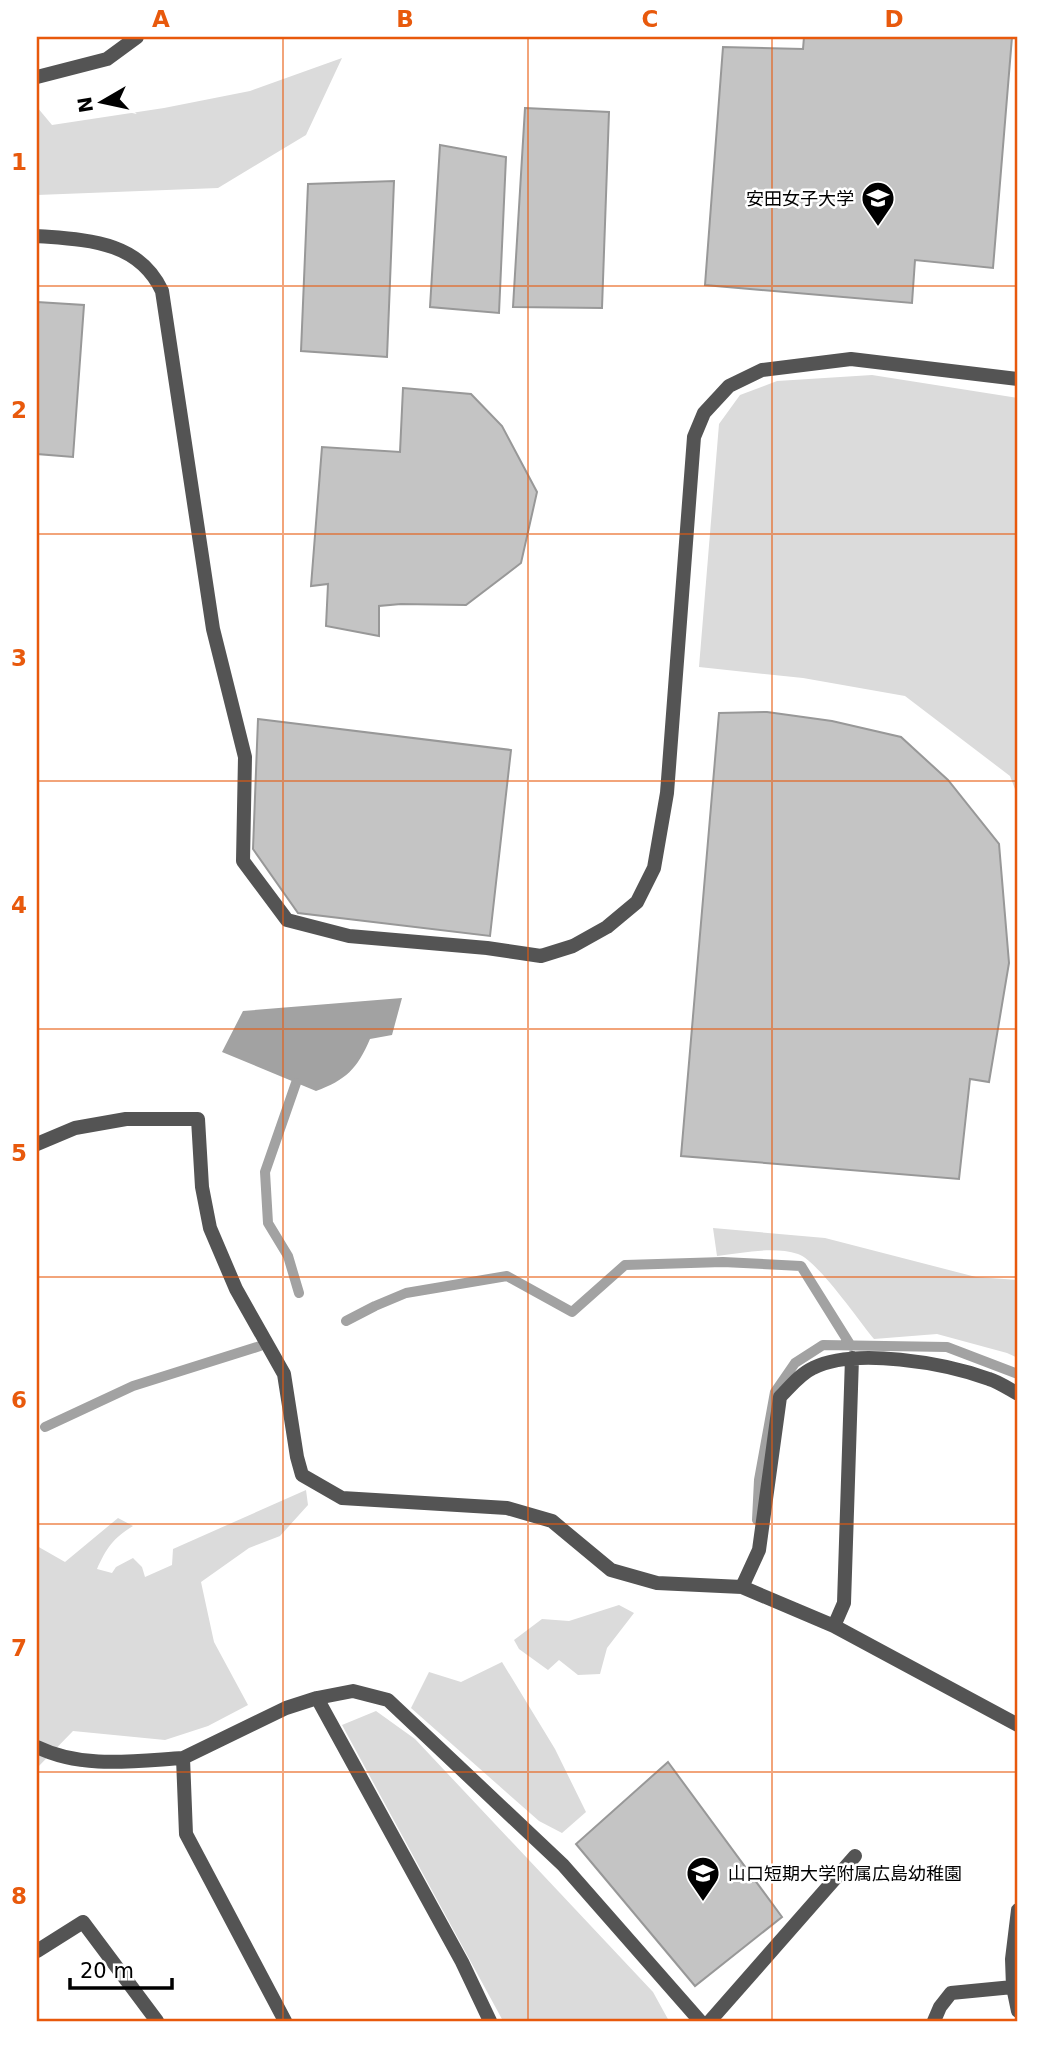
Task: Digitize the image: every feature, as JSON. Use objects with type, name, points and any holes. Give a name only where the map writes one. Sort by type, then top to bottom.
[{"type":"street","points":[[37,77],[107,60],[137,37]]},
{"type":"street","points":[[37,236],[100,242],[134,257],[154,274],[162,291],[213,629],[245,757],[243,861],[287,920],[349,936],[487,948],[541,956],[573,946],[607,927],[637,902],[654,868],[667,793],[694,437],[704,413],[729,386],[762,370],[851,359],[1018,379]]},
{"type":"street","points":[[37,1144],[75,1128],[126,1119],[198,1119],[202,1187],[210,1228],[236,1289],[284,1374],[302,1475],[342,1497],[508,1508],[552,1521],[611,1570],[657,1584],[742,1587],[834,1626],[1018,1725]]},
{"type":"street","points":[[742,1587],[759,1550],[780,1397],[813,1368],[852,1358],[928,1362],[991,1379],[1018,1394]]},
{"type":"street","points":[[834,1626],[844,1603],[852,1358]]},
{"type":"street","points":[[37,1747],[50,1753],[104,1763],[183,1758],[286,1708],[317,1698],[353,1691],[388,1700],[564,1865],[700,2021]]},
{"type":"street","points":[[317,1698],[462,1962],[490,2021]]},
{"type":"street","points":[[183,1758],[186,1834],[285,2021]]},
{"type":"street","points":[[710,2021],[855,1856]]},
{"type":"street","points":[[1018,1910],[1012,1959],[1013,1987],[1018,2011]]},
{"type":"street","points":[[37,1951],[83,1922],[157,2021]]},
{"type":"street","points":[[934,2021],[940,2007],[951,1993],[1013,1987]]},
{"type":"shaded area","points":[[342,58],[306,135],[218,188],[37,195],[37,107],[52,125],[164,108],[250,91]]},
{"type":"shaded area","points":[[872,375],[1018,398],[1018,797],[1010,776],[905,696],[803,678],[699,667],[719,424],[740,395],[777,381]]},
{"type":"shaded area","points":[[402,998],[392,1035],[370,1039],[355,1066],[343,1078],[316,1091],[222,1052],[243,1011]]},
{"type":"shaded area","points":[[713,1228],[825,1238],[976,1277],[1018,1280],[1018,1358],[937,1334],[874,1339],[816,1267],[806,1259],[798,1254],[778,1251],[717,1256]]},
{"type":"shaded area","points":[[306,1490],[308,1505],[280,1536],[249,1548],[201,1582],[214,1642],[248,1705],[208,1726],[165,1740],[73,1731],[37,1768],[37,1546],[65,1562],[118,1518],[133,1526],[111,1544],[97,1569],[112,1573],[116,1567],[133,1558],[142,1567],[145,1577],[172,1565],[173,1549]]},
{"type":"shaded area","points":[[619,1605],[634,1613],[607,1648],[600,1674],[578,1675],[559,1660],[548,1670],[519,1649],[514,1640],[542,1619],[569,1621]]},
{"type":"shaded area","points":[[502,1662],[555,1749],[586,1812],[562,1833],[539,1821],[411,1708],[429,1672],[461,1682]]},
{"type":"shaded area","points":[[376,1711],[415,1739],[653,1992],[669,2021],[503,2021],[342,1725]]},
{"type":"building","points":[[804,37],[1012,37],[993,268],[915,260],[912,303],[705,285],[723,47],[803,49]]},
{"type":"building","points":[[525,108],[609,112],[602,308],[513,307]]},
{"type":"building","points":[[440,145],[506,157],[499,313],[430,307]]},
{"type":"building","points":[[394,181],[387,357],[301,351],[308,184]]},
{"type":"building","points":[[37,302],[84,305],[73,457],[37,454]]},
{"type":"building","points":[[403,388],[471,394],[502,426],[537,492],[521,563],[466,605],[379,606],[379,636],[326,626],[328,584],[311,586],[322,447],[400,452]]},
{"type":"building","points":[[767,712],[832,721],[901,737],[948,780],[999,844],[1009,963],[989,1082],[970,1079],[959,1179],[681,1156],[719,713]]},
{"type":"building","points":[[258,719],[511,750],[490,936],[298,913],[253,849]]},
{"type":"building","points":[[668,1762],[782,1917],[695,1986],[576,1844]]},
{"type":"waterway","points":[[296,1083],[265,1172],[268,1223],[288,1256],[299,1293]]},
{"type":"waterway","points":[[346,1321],[406,1293],[507,1276],[572,1312],[625,1265],[723,1262],[801,1266],[851,1346]]},
{"type":"waterway","points":[[757,1520],[759,1480],[775,1392],[795,1363],[823,1345],[947,1347],[1018,1374]]},
{"type":"waterway","points":[[45,1427],[133,1386],[260,1346]]},
{"type":"place","name":"安田女子大学","points":[[878,228]]},
{"type":"place","name":"山口短期大学附属広島幼稚園","points":[[703,1903]]}]
